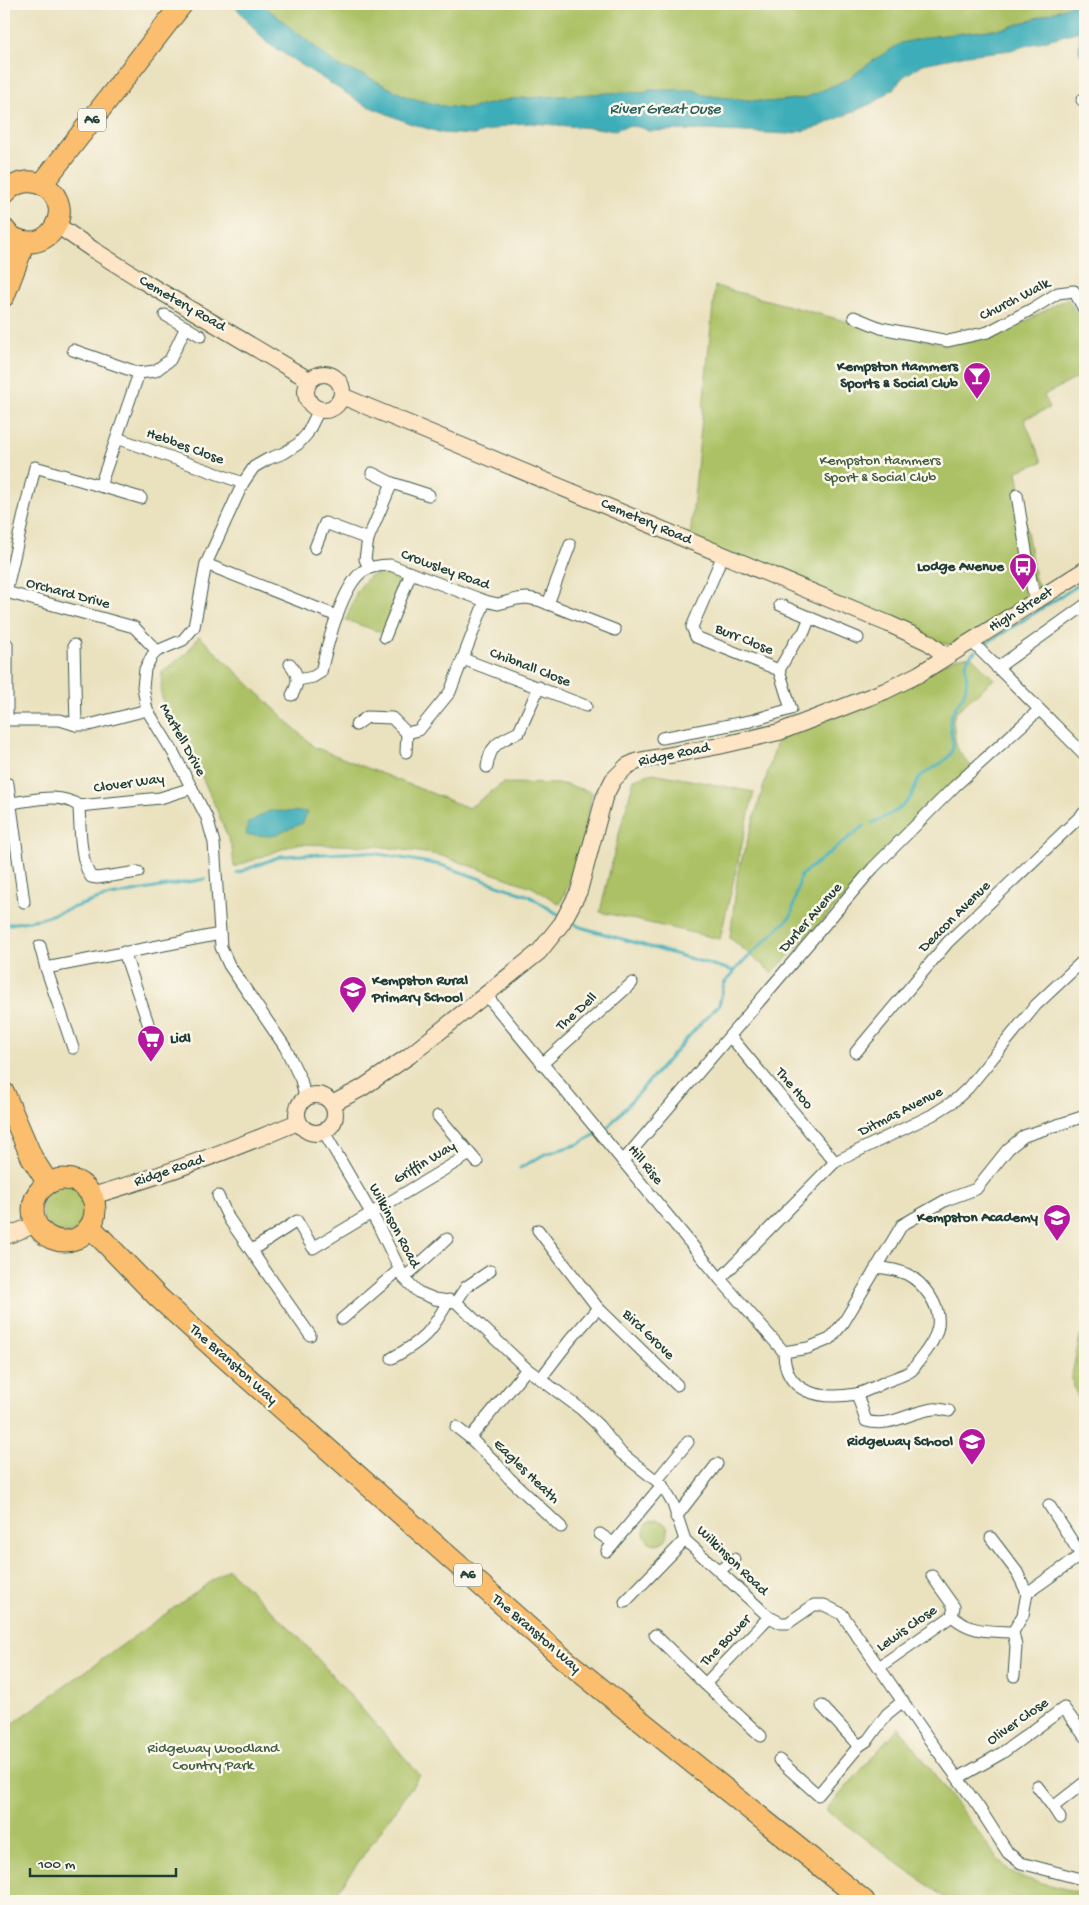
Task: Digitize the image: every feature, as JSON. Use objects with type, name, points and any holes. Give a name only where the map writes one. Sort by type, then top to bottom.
[{"type":"highway","name":"A6","points":[[42,184],[182,4]]},
{"type":"highway","points":[[4,194],[9,189],[25,181],[34,182],[42,184],[50,190],[56,197],[59,206],[57,225],[51,233],[42,239],[33,242],[22,242],[13,238],[4,229]]},
{"type":"highway","points":[[4,296],[20,254],[22,242]]},
{"type":"highway","points":[[4,1093],[32,1158],[48,1183]]},
{"type":"highway","points":[[58,1179],[72,1180],[82,1184],[92,1196],[95,1212],[89,1228],[82,1235],[65,1240],[50,1237],[37,1224],[33,1209],[35,1200],[40,1190],[48,1183],[58,1179]]},
{"type":"highway","name":"The Branston Way","points":[[89,1228],[158,1297],[214,1348],[564,1659],[864,1901]]},
{"type":"main road","name":"Cemetery Road","points":[[57,225],[92,250],[309,380]]},
{"type":"main road","points":[[328,373],[334,376],[342,386],[342,396],[338,404],[330,409],[319,410],[311,405],[305,396],[309,380],[316,375],[328,373]]},
{"type":"main road","name":"Cemetery Road","points":[[342,396],[928,642],[966,649]]},
{"type":"main road","name":"High Street","points":[[966,649],[1038,599],[1085,570]]},
{"type":"main road","name":"Ridge Road","points":[[332,1104],[362,1088],[409,1056],[539,952],[564,919],[579,891],[604,798],[613,780],[627,766],[638,761],[719,746],[797,726],[885,691],[966,649]]},
{"type":"main road","points":[[319,1095],[325,1097],[332,1104],[335,1110],[334,1122],[324,1132],[310,1133],[304,1130],[298,1122],[296,1116],[298,1106],[305,1098],[319,1095]]},
{"type":"main road","name":"Ridge Road","points":[[92,1196],[138,1183],[246,1144],[298,1122]]},
{"type":"main road","points":[[4,1237],[37,1224]]},
{"type":"street","name":"Church Walk","points":[[854,317],[881,328],[948,341],[988,332],[1058,293],[1074,292],[1085,311]]},
{"type":"street","points":[[166,314],[201,336]]},
{"type":"street","points":[[74,350],[139,373],[156,371],[170,360],[186,327]]},
{"type":"street","points":[[100,486],[139,373]]},
{"type":"street","points":[[158,651],[182,640],[194,628],[206,564],[242,483],[254,467],[298,444],[307,434],[319,410]]},
{"type":"street","name":"Hebbes Close","points":[[117,438],[242,483]]},
{"type":"street","name":"Orchard Drive","points":[[141,498],[35,467],[6,592],[134,627],[158,651]]},
{"type":"street","points":[[372,473],[392,483],[429,495]]},
{"type":"street","points":[[298,680],[313,677],[320,672],[337,616],[355,579],[370,568],[365,559],[368,539],[392,483]]},
{"type":"street","points":[[1017,495],[1033,591],[1038,599]]},
{"type":"street","points":[[315,548],[324,518],[368,539]]},
{"type":"street","points":[[548,604],[570,545]]},
{"type":"street","name":"Burr Close","points":[[722,554],[692,627],[696,637],[779,670],[795,642],[804,632],[810,617]]},
{"type":"street","points":[[206,564],[337,616]]},
{"type":"street","name":"Crowsley Road","points":[[370,568],[379,565],[390,565],[485,601],[498,604],[527,598],[548,604],[614,630]]},
{"type":"street","points":[[385,637],[411,573]]},
{"type":"street","points":[[407,733],[419,730],[450,692],[485,601]]},
{"type":"street","points":[[780,605],[858,638]]},
{"type":"street","points":[[997,668],[1085,605]]},
{"type":"street","points":[[7,644],[7,716],[10,720],[60,720],[76,725],[89,725],[147,710]]},
{"type":"street","points":[[74,645],[76,725]]},
{"type":"street","points":[[966,649],[997,668],[1085,755]]},
{"type":"street","name":"Martell Drive","points":[[158,651],[152,656],[145,669],[143,687],[147,710],[173,752],[207,818],[214,843],[221,946],[229,965],[286,1047],[301,1080],[305,1098]]},
{"type":"street","name":"Chibnall Close","points":[[463,659],[586,706]]},
{"type":"street","points":[[290,664],[298,680],[292,695]]},
{"type":"street","points":[[662,738],[750,721],[791,709],[779,670]]},
{"type":"street","points":[[487,767],[489,755],[497,743],[520,732],[539,687]]},
{"type":"street","name":"Durler Avenue","points":[[623,1161],[874,868],[955,786],[1039,710]]},
{"type":"street","points":[[356,724],[367,717],[392,718],[407,733],[406,752]]},
{"type":"street","points":[[8,784],[24,902]]},
{"type":"street","name":"Clover Way","points":[[12,803],[58,797],[70,800],[79,806],[160,798],[192,788]]},
{"type":"street","points":[[79,806],[84,860],[87,872],[91,877],[98,878],[138,872]]},
{"type":"street","name":"Deacon Avenue","points":[[856,1052],[948,942],[1085,812]]},
{"type":"street","points":[[46,968],[220,934]]},
{"type":"street","points":[[40,946],[73,1048]]},
{"type":"street","points":[[124,952],[149,1026]]},
{"type":"street","name":"Ditmas Avenue","points":[[720,1279],[835,1162],[932,1115],[954,1101],[968,1088],[1036,1005],[1085,959]]},
{"type":"street","name":"The Dell","points":[[542,1064],[632,983]]},
{"type":"street","name":"Hill Rise","points":[[486,995],[720,1279],[784,1352]]},
{"type":"street","name":"The Hoo","points":[[729,1037],[835,1162]]},
{"type":"street","name":"Griffin Way","points":[[252,1250],[297,1221],[313,1248],[473,1158],[438,1116]]},
{"type":"street","points":[[876,1267],[895,1269],[912,1276],[925,1289],[936,1305],[939,1327],[932,1344],[911,1370],[857,1394],[822,1396],[806,1392],[793,1383],[784,1365],[784,1352],[808,1348],[830,1339],[844,1322],[876,1267],[902,1225],[946,1200],[976,1189],[1008,1149],[1024,1136],[1085,1116]]},
{"type":"street","name":"Wilkinson Road","points":[[324,1132],[378,1225],[401,1274],[418,1292],[435,1299],[453,1301],[527,1368],[581,1409],[599,1426],[621,1453],[659,1483],[673,1504],[685,1540],[769,1618],[781,1624],[788,1623],[814,1605],[828,1607],[842,1614],[958,1778],[1008,1853],[1021,1863],[1085,1880]]},
{"type":"street","points":[[218,1196],[229,1219],[310,1335]]},
{"type":"street","name":"Bird Grove","points":[[538,1230],[598,1308],[676,1385]]},
{"type":"street","points":[[342,1319],[447,1239]]},
{"type":"street","points":[[392,1358],[415,1345],[432,1330],[453,1301],[466,1287],[490,1271]]},
{"type":"street","points":[[541,1378],[570,1340],[598,1308]]},
{"type":"street","name":"Eagles Heath","points":[[470,1438],[527,1368]]},
{"type":"street","points":[[857,1394],[866,1421],[877,1424],[886,1424],[934,1409],[949,1411]]},
{"type":"street","name":"Eagles Heath","points":[[456,1427],[470,1438],[561,1527]]},
{"type":"street","points":[[600,1534],[610,1547],[688,1442]]},
{"type":"street","points":[[676,1517],[717,1464]]},
{"type":"street","points":[[1027,1593],[1083,1558],[1049,1505]]},
{"type":"street","points":[[991,1538],[1017,1572],[1027,1593],[1023,1615],[1013,1632],[1016,1646],[1014,1676]]},
{"type":"street","points":[[625,1602],[685,1540]]},
{"type":"street","points":[[719,1570],[734,1559]]},
{"type":"street","name":"Lewis Close","points":[[879,1667],[952,1616],[954,1607],[932,1576]]},
{"type":"street","name":"Lewis Close","points":[[952,1616],[963,1625],[982,1631],[1013,1632]]},
{"type":"street","name":"The Bower","points":[[705,1684],[769,1618]]},
{"type":"street","name":"The Bower","points":[[655,1635],[761,1736]]},
{"type":"street","points":[[779,1760],[818,1796],[859,1746],[868,1740],[887,1714],[903,1700]]},
{"type":"street","points":[[822,1706],[859,1746]]},
{"type":"street","name":"Oliver Close","points":[[958,1778],[1002,1753],[1064,1708],[1085,1737]]},
{"type":"street","points":[[1053,1807],[1085,1782]]},
{"type":"street","points":[[1037,1786],[1060,1818]]},
{"type":"green space","points":[[262,4],[1076,4],[1007,28],[928,37],[874,60],[848,79],[805,98],[769,102],[703,95],[695,90],[649,90],[645,93],[626,92],[511,99],[468,109],[442,106],[407,97],[364,75],[338,66]]},
{"type":"green space","name":"Kempston Hammers Sport & Social Club","points":[[715,286],[897,335],[949,345],[1001,335],[1067,298],[1085,327],[1085,374],[1044,395],[1049,408],[1024,419],[1042,462],[1017,471],[1035,579],[1041,592],[972,635],[948,645],[690,539]]},
{"type":"green space","points":[[387,572],[404,578],[383,633],[346,620],[357,591],[369,576]]},
{"type":"green space","points":[[199,636],[314,747],[469,808],[503,783],[563,784],[592,792],[582,854],[560,904],[532,887],[439,855],[377,846],[296,844],[234,867],[232,848],[216,808],[184,737],[165,711],[161,693],[162,672],[188,652]]},
{"type":"green space","points":[[971,656],[994,679],[957,711],[953,719],[956,748],[971,766],[772,973],[730,938],[738,872],[778,738],[957,658]]},
{"type":"green space","points":[[653,773],[754,792],[720,939],[600,912],[634,779]]},
{"type":"green space","points":[[66,1185],[75,1187],[83,1192],[88,1200],[90,1209],[88,1218],[83,1226],[75,1231],[66,1233],[57,1231],[49,1226],[44,1218],[42,1209],[44,1200],[49,1192],[57,1187]]},
{"type":"green space","points":[[1085,1334],[1085,1415],[1071,1379],[1080,1336]]},
{"type":"green space","points":[[656,1520],[664,1524],[668,1532],[664,1540],[656,1544],[648,1540],[644,1532],[648,1524]]},
{"type":"green space","name":"Ridgeway Woodland Country Park","points":[[228,1569],[296,1634],[420,1775],[331,1901],[4,1901],[4,1730]]},
{"type":"green space","points":[[899,1727],[998,1859],[1010,1871],[1027,1879],[1085,1894],[1085,1901],[949,1901],[826,1810]]},
{"type":"water","name":"River Great Ouse","points":[[233,4],[262,4],[338,66],[364,75],[407,97],[442,106],[468,109],[511,99],[626,92],[645,93],[649,90],[695,90],[703,95],[769,102],[805,98],[848,79],[901,43],[928,37],[1007,28],[1076,4],[1085,4],[1085,60],[1079,52],[1080,31],[1011,50],[967,55],[923,64],[903,77],[893,89],[875,102],[818,127],[789,134],[702,130],[648,131],[632,126],[616,130],[531,123],[513,124],[474,135],[442,133],[409,123],[363,104],[267,43]]},
{"type":"water","points":[[269,811],[307,812],[303,823],[272,836],[246,835],[248,823]]},
{"type":"waterway","points":[[982,646],[1085,581]]},
{"type":"waterway","points":[[872,823],[902,806],[912,796],[920,777],[950,755],[953,748],[950,725],[951,717],[965,691],[966,664],[971,655],[977,650]]},
{"type":"waterway","points":[[608,1127],[719,1005],[724,984],[737,968],[791,916],[801,875],[864,826]]},
{"type":"waterway","points":[[237,873],[281,856],[367,852],[441,865],[529,896],[561,916]]},
{"type":"waterway","points":[[4,925],[39,919],[105,897],[205,879]]},
{"type":"waterway","points":[[568,920],[580,927],[734,971]]},
{"type":"waterway","points":[[520,1168],[545,1154],[579,1144],[596,1134]]},
{"type":"place","name":"Kempston Hammers Sports & Social Club","points":[[977,400]]},
{"type":"place","name":"Lodge Avenue","points":[[1023,591]]},
{"type":"place","name":"Kempston Rural Primary School","points":[[353,1014]]},
{"type":"place","name":"Lidl","points":[[151,1063]]},
{"type":"place","name":"Kempston Academy","points":[[1057,1242]]},
{"type":"place","name":"Ridgeway School","points":[[972,1466]]}]
